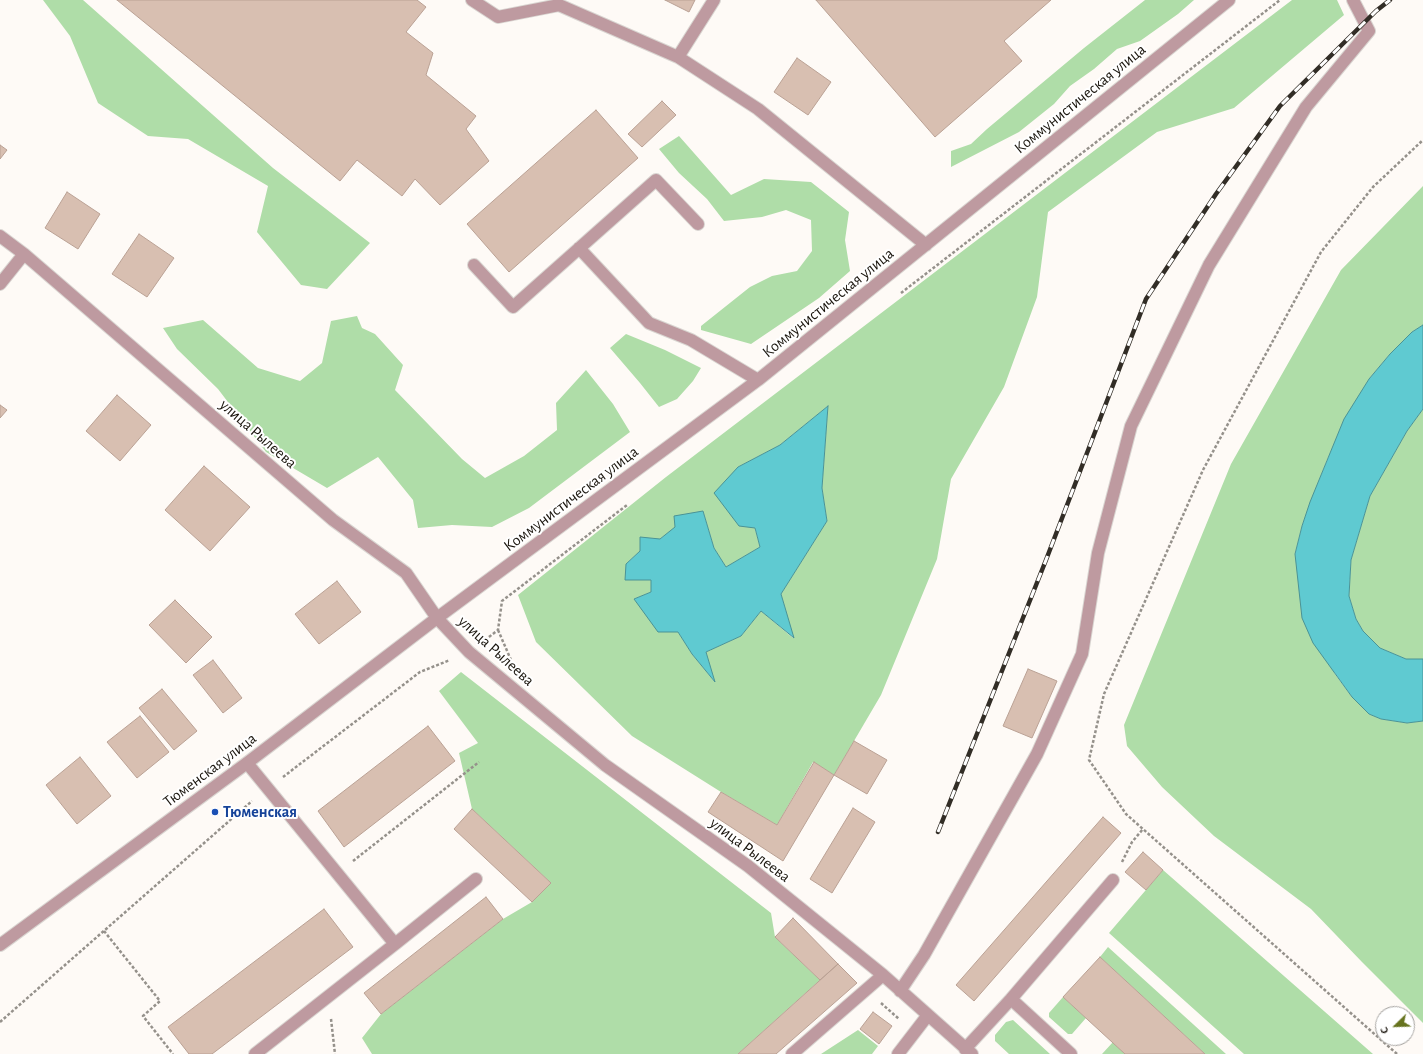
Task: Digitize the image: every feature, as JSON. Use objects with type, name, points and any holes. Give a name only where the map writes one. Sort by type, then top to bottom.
[{"type":"street","points":[[472,0],[498,17],[559,5],[678,57],[758,109],[926,245]]},
{"type":"street","points":[[678,57],[714,0]]},
{"type":"street","name":"Коммунистическая улица","points":[[437,618],[758,380],[1229,0]]},
{"type":"street","points":[[900,991],[924,955],[1037,754],[1082,654],[1098,553],[1131,426],[1209,265],[1306,107],[1369,31],[1353,0]]},
{"type":"street","points":[[474,265],[513,307],[656,180],[698,224]]},
{"type":"street","name":"улица Рылеева","points":[[0,236],[24,254],[333,520],[406,573],[437,618],[469,652],[605,765],[748,866],[883,975],[968,1051]]},
{"type":"street","points":[[579,248],[649,323],[691,340],[758,380]]},
{"type":"street","points":[[0,284],[24,254]]},
{"type":"street","name":"Тюменская улица","points":[[0,945],[247,763],[437,618]]},
{"type":"street","points":[[247,763],[395,944]]},
{"type":"street","points":[[255,1054],[476,879]]},
{"type":"street","points":[[968,1051],[1113,880]]},
{"type":"street","points":[[792,1054],[883,975]]},
{"type":"street","points":[[1011,999],[1071,1054]]},
{"type":"street","points":[[898,1054],[928,1015]]},
{"type":"path","points":[[900,293],[1280,0]]},
{"type":"path","points":[[1397,1054],[1126,814],[1089,760],[1104,694],[1203,470],[1321,252],[1373,187],[1423,140]]},
{"type":"path","points":[[0,1022],[268,788],[420,672],[469,652],[498,630],[502,601],[628,503]]},
{"type":"path","points":[[337,873],[479,762]]},
{"type":"path","points":[[1113,880],[1132,842],[1143,829]]},
{"type":"path","points":[[104,931],[160,1001],[144,1016],[173,1054]]},
{"type":"path","points":[[328,996],[335,1054]]},
{"type":"green space","points":[[43,0],[83,0],[273,168],[370,243],[327,289],[301,285],[257,232],[268,186],[188,139],[148,136],[98,103],[70,36]]},
{"type":"green space","points":[[1145,0],[1194,0],[1178,14],[1140,41],[1117,49],[1094,69],[1070,86],[1054,104],[1019,132],[951,167],[951,151],[971,144],[1084,48]]},
{"type":"green space","points":[[1292,0],[1337,0],[1344,15],[1234,108],[1157,132],[1048,212],[1037,297],[1004,387],[951,479],[937,559],[881,695],[834,775],[813,762],[777,825],[632,736],[536,642],[518,595],[666,477]],"holes":[[[828,406],[822,488],[827,521],[781,594],[793,638],[761,611],[741,636],[706,652],[714,681],[692,654],[678,632],[634,599],[651,592],[651,580],[626,580],[626,564],[640,551],[703,511],[714,548],[726,567],[760,547],[738,467],[780,445]]]},
{"type":"green space","points":[[679,136],[731,195],[764,179],[811,182],[849,212],[845,240],[850,271],[819,298],[751,344],[701,330],[701,326],[750,287],[772,276],[797,271],[812,251],[811,220],[786,210],[762,217],[724,221],[707,199],[679,173],[659,149]]},
{"type":"green space","points":[[1423,186],[1423,325],[1412,332],[1390,354],[1369,379],[1327,460],[1302,526],[1295,554],[1335,674],[1352,697],[1369,714],[1381,719],[1407,723],[1423,721],[1423,1023],[1415,1015],[1415,1006],[1406,1006],[1311,909],[1214,836],[1162,787],[1127,746],[1124,725],[1231,464],[1341,270]]},
{"type":"green space","points":[[357,316],[362,328],[375,334],[403,365],[395,390],[462,459],[485,478],[524,456],[557,430],[556,403],[586,370],[613,404],[630,432],[529,508],[492,527],[452,525],[418,528],[413,500],[378,457],[327,488],[266,452],[218,389],[177,349],[163,328],[203,320],[258,368],[300,381],[322,363],[331,321]]},
{"type":"green space","points":[[626,334],[665,350],[701,368],[693,381],[677,399],[659,407],[610,348]]},
{"type":"green space","points":[[1423,409],[1423,659],[1406,659],[1380,648],[1363,631],[1356,619],[1349,596],[1351,560],[1370,496],[1407,431]]},
{"type":"green space","points":[[461,672],[771,913],[775,937],[820,980],[738,1054],[372,1054],[362,1038],[381,1014],[503,919],[532,902],[551,883],[472,809],[459,753],[478,743],[439,691]]},
{"type":"green space","points":[[1163,870],[1373,1054],[1244,1054],[1109,933]]},
{"type":"green space","points":[[1108,947],[1226,1054],[1205,1054],[1100,957]]},
{"type":"green space","points":[[1063,997],[1086,1018],[1072,1034],[1068,1034],[1049,1017],[1049,1013]]},
{"type":"green space","points":[[1013,1020],[1050,1054],[1009,1054],[995,1041],[995,1035],[1006,1022]]},
{"type":"green space","points":[[858,1030],[878,1046],[872,1054],[821,1054]]},
{"type":"green space","points":[[1113,1042],[1125,1054],[1102,1054]]},
{"type":"water","points":[[1423,325],[1423,409],[1407,431],[1370,496],[1351,560],[1349,596],[1356,619],[1363,631],[1380,648],[1406,659],[1423,659],[1423,721],[1407,723],[1381,719],[1369,714],[1352,697],[1313,643],[1302,618],[1295,554],[1310,502],[1344,419],[1369,379],[1390,354],[1412,332]]},
{"type":"water","points":[[828,406],[822,488],[827,521],[781,594],[794,638],[761,611],[741,636],[706,652],[715,682],[692,654],[678,632],[658,632],[634,599],[651,592],[651,580],[625,580],[626,564],[640,551],[640,537],[660,539],[675,527],[674,516],[703,511],[714,548],[726,567],[760,547],[755,528],[739,526],[714,493],[738,467],[780,445]]},
{"type":"building","points":[[117,0],[417,0],[426,7],[406,32],[433,53],[426,75],[476,116],[466,129],[489,161],[440,205],[415,179],[402,196],[357,160],[340,181]]},
{"type":"building","points":[[665,0],[695,0],[689,12]]},
{"type":"building","points":[[816,0],[1051,0],[1004,41],[1022,61],[935,137]]},
{"type":"building","points":[[797,58],[831,82],[808,115],[774,92]]},
{"type":"building","points":[[662,101],[676,115],[642,147],[628,134]]},
{"type":"building","points":[[596,110],[638,158],[509,272],[467,224]]},
{"type":"building","points":[[0,145],[7,150],[0,159]]},
{"type":"building","points":[[67,192],[100,214],[78,249],[45,228]]},
{"type":"building","points":[[139,234],[174,258],[147,297],[112,274]]},
{"type":"building","points":[[117,395],[151,425],[120,461],[86,431]]},
{"type":"building","points":[[0,405],[7,410],[0,418]]},
{"type":"building","points":[[204,466],[250,507],[210,551],[165,510]]},
{"type":"building","points":[[337,581],[361,612],[319,644],[295,614]]},
{"type":"building","points":[[175,600],[212,637],[186,663],[149,625]]},
{"type":"building","points":[[213,660],[242,698],[223,713],[193,675]]},
{"type":"building","points":[[1028,669],[1057,681],[1032,738],[1003,726]]},
{"type":"building","points":[[162,689],[197,731],[174,750],[139,708]]},
{"type":"building","points":[[140,716],[169,752],[137,778],[107,742]]},
{"type":"building","points":[[428,726],[455,761],[344,847],[318,811]]},
{"type":"building","points":[[854,741],[887,760],[867,794],[834,775]]},
{"type":"building","points":[[80,757],[111,796],[77,824],[46,785]]},
{"type":"building","points":[[814,762],[834,775],[783,861],[708,812],[721,792],[777,825]]},
{"type":"building","points":[[853,808],[875,822],[832,893],[810,879]]},
{"type":"building","points":[[472,809],[551,883],[532,902],[454,829]]},
{"type":"building","points":[[1103,817],[1121,833],[974,1001],[956,985]]},
{"type":"building","points":[[1143,852],[1163,870],[1146,890],[1125,872]]},
{"type":"building","points":[[486,897],[503,919],[381,1014],[364,993]]},
{"type":"building","points":[[324,909],[353,947],[212,1054],[189,1054],[168,1027]]},
{"type":"building","points":[[793,918],[838,964],[820,980],[775,937]]},
{"type":"building","points":[[1100,957],[1205,1054],[1125,1054],[1063,997]]},
{"type":"building","points":[[838,964],[857,983],[776,1054],[738,1054]]},
{"type":"building","points":[[873,1012],[892,1026],[879,1044],[860,1029]]},
{"type":"railway","points":[[938,832],[1046,560],[1146,299],[1216,194],[1280,106],[1376,11],[1390,0]]},
{"type":"place","name":"Тюменская","points":[[215,812]]}]
